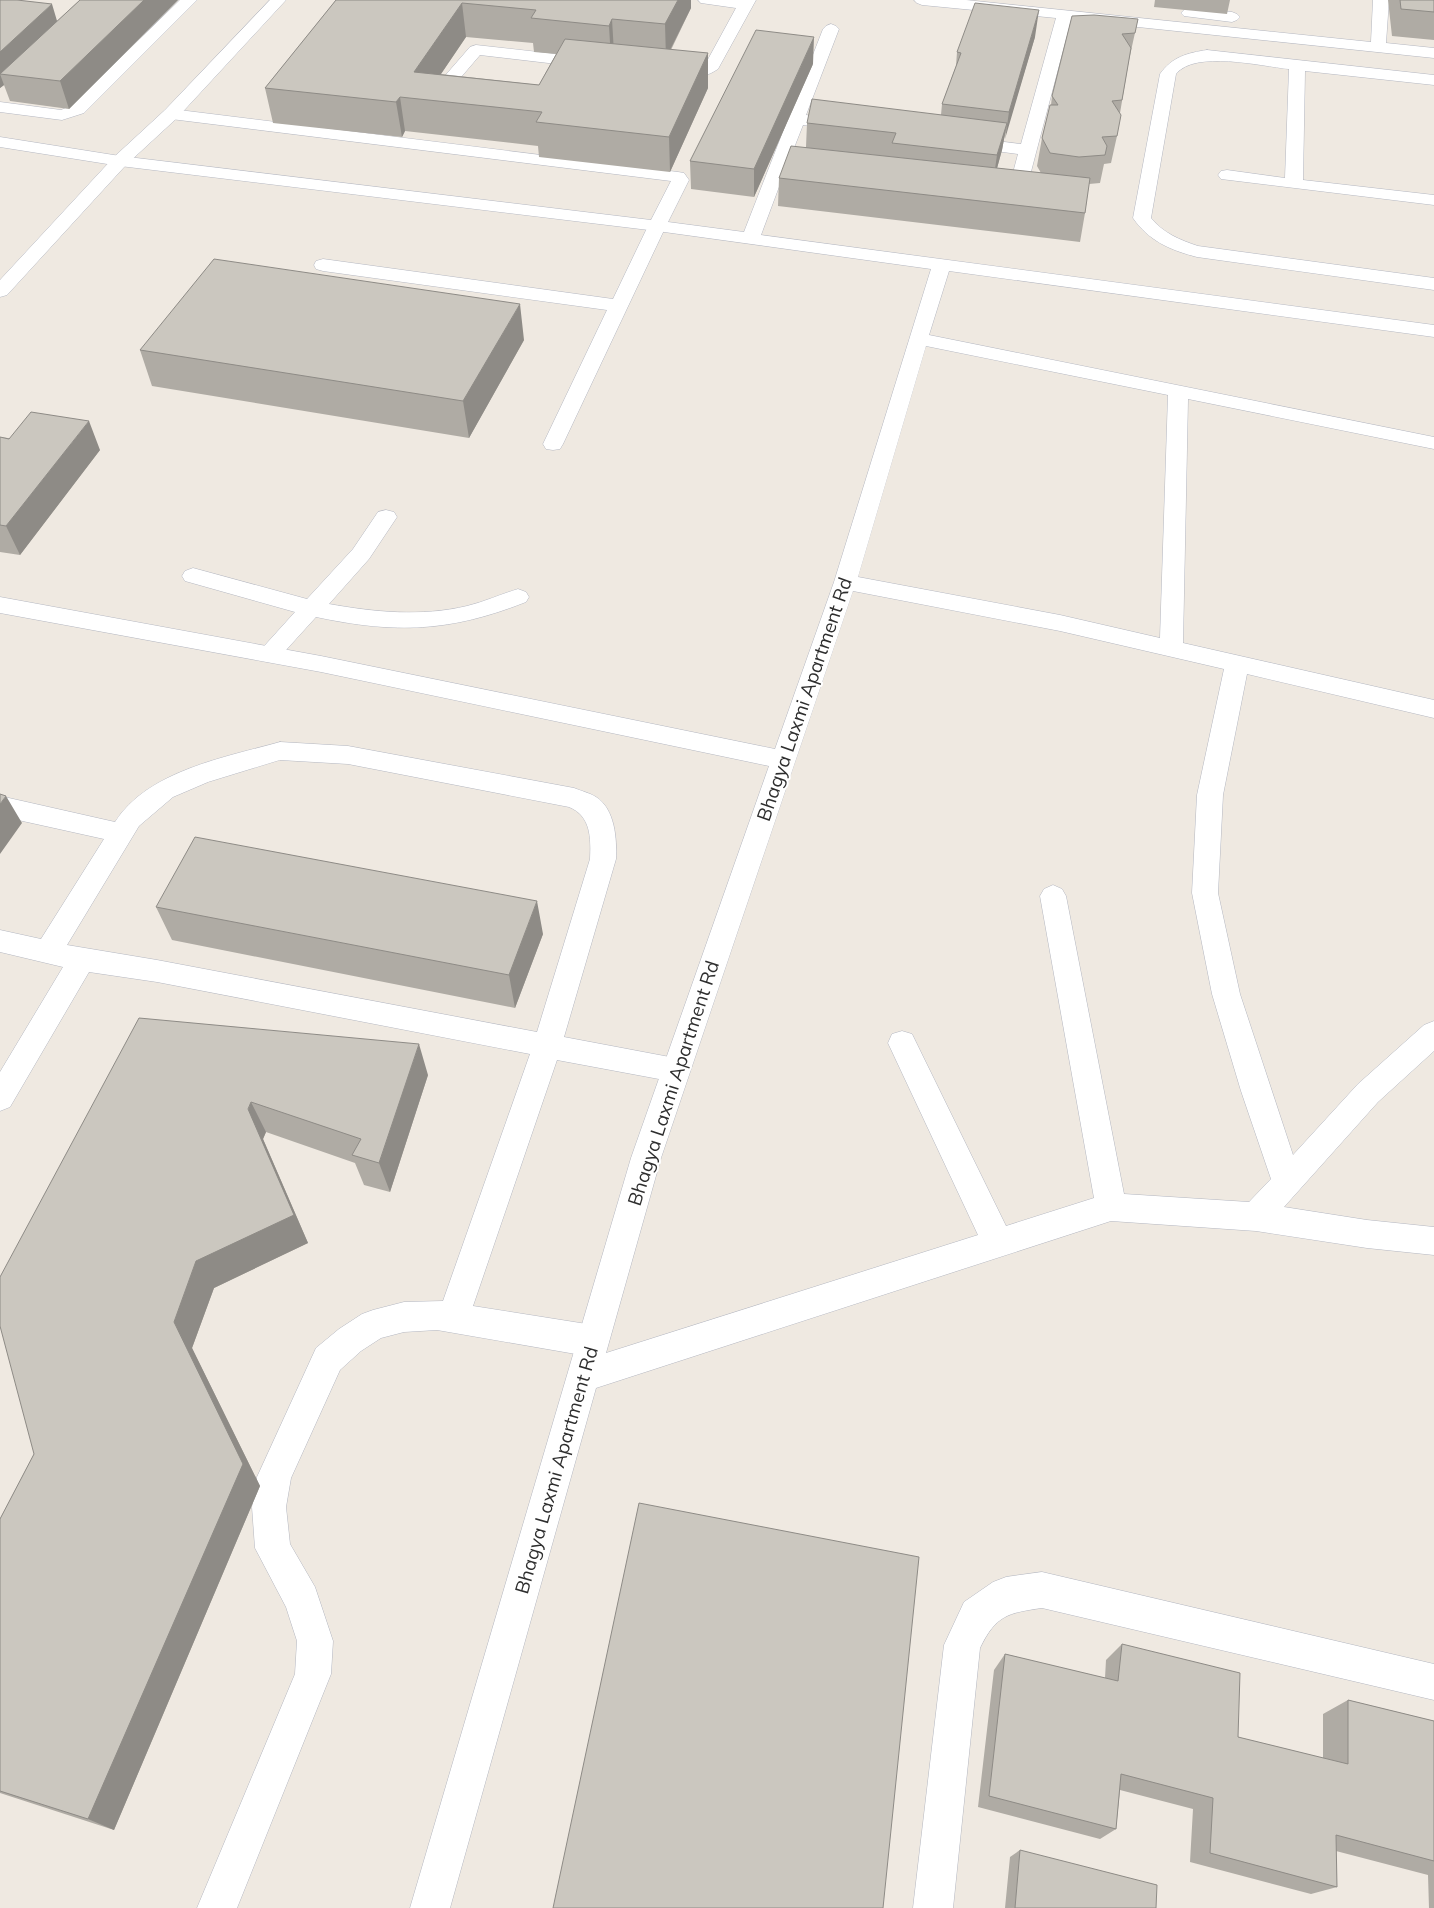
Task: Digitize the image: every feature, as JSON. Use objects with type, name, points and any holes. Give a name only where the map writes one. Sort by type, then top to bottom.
[{"type":"street","points":[[2,101],[62,115],[78,109],[189,0]]},
{"type":"street","points":[[0,291],[120,161],[171,114],[278,0]]},
{"type":"street","points":[[656,70],[693,74],[707,70],[712,66],[747,2],[706,0]]},
{"type":"street","points":[[922,0],[966,2],[1065,15],[1231,24]]},
{"type":"street","points":[[1231,24],[1234,0]]},
{"type":"street","points":[[1378,48],[1381,0]]},
{"type":"street","points":[[1190,13],[1231,24],[1378,48],[1434,53]]},
{"type":"street","points":[[1012,191],[1019,183],[1065,15]]},
{"type":"street","points":[[751,238],[831,28]]},
{"type":"street","points":[[456,103],[435,98],[476,50],[610,65]]},
{"type":"street","points":[[1434,80],[1207,55],[1189,57],[1171,68],[1168,74],[1142,218],[1148,228],[1162,238],[1175,245],[1197,251],[1434,284]]},
{"type":"street","points":[[563,74],[573,60]]},
{"type":"street","points":[[800,60],[818,63]]},
{"type":"street","points":[[1294,184],[1298,65]]},
{"type":"street","points":[[254,125],[266,110]]},
{"type":"street","points":[[171,114],[678,177],[680,180],[656,226],[620,306],[553,444]]},
{"type":"street","points":[[797,119],[864,128]]},
{"type":"street","points":[[951,140],[1028,150]]},
{"type":"street","points":[[0,142],[120,161],[751,238],[1434,331]]},
{"type":"street","points":[[779,162],[838,170]]},
{"type":"street","points":[[1227,175],[1434,200]]},
{"type":"street","points":[[985,189],[1031,194]]},
{"type":"street","points":[[323,265],[620,306]]},
{"type":"street","name":"Bhagya Laxmi Apartment Rd","points":[[430,1908],[646,1158],[845,582],[941,265]]},
{"type":"street","points":[[918,339],[1434,443]]},
{"type":"street","points":[[1171,650],[1178,392]]},
{"type":"street","points":[[269,654],[361,554],[386,517]]},
{"type":"street","points":[[193,576],[312,608],[400,621],[446,618],[486,609],[518,597]]},
{"type":"street","points":[[845,582],[1060,623],[1434,709]]},
{"type":"street","points":[[0,605],[269,654],[783,760]]},
{"type":"street","points":[[1236,664],[1210,795],[1205,892],[1226,994],[1256,1091],[1287,1181]]},
{"type":"street","points":[[48,952],[130,819],[164,790],[199,775],[280,751],[348,755],[574,798],[589,805],[598,819],[604,841],[603,859],[547,1046],[452,1318]]},
{"type":"street","points":[[0,806],[122,832]]},
{"type":"street","points":[[1053,896],[1111,1207]]},
{"type":"street","points":[[0,941],[82,960],[157,971],[676,1070]]},
{"type":"street","points":[[0,1098],[82,960]]},
{"type":"street","points":[[1256,1217],[1368,1093],[1434,1033]]},
{"type":"street","points":[[902,1043],[998,1242]]},
{"type":"street","points":[[584,1376],[1111,1207],[1256,1217],[1367,1234],[1434,1241]]},
{"type":"street","points":[[218,1908],[313,1674],[315,1640],[302,1600],[273,1548],[269,1508],[274,1477],[328,1359],[350,1340],[373,1325],[404,1317],[437,1315],[594,1341]]},
{"type":"street","points":[[933,1908],[962,1646],[977,1615],[1006,1596],[1042,1590],[1434,1682]]},
{"type":"building","points":[[0,0],[17,0],[52,4],[0,52]]},
{"type":"building","points":[[80,0],[144,0],[60,81],[0,74]]},
{"type":"building","points":[[336,0],[678,0],[665,24],[612,19],[609,26],[531,18],[536,10],[462,3],[414,72],[539,85],[565,39],[708,53],[669,137],[536,122],[542,112],[400,97],[396,102],[265,88]]},
{"type":"building","points":[[1400,0],[1434,0],[1434,12],[1401,9]]},
{"type":"building","points":[[975,3],[1039,10],[1009,112],[942,104],[961,53],[957,52]]},
{"type":"building","points":[[1094,15],[1138,19],[1135,33],[1122,34],[1131,48],[1122,100],[1112,101],[1121,115],[1117,136],[1102,137],[1107,146],[1105,155],[1079,157],[1050,153],[1042,138],[1050,105],[1058,105],[1052,96],[1072,16]]},
{"type":"building","points":[[756,30],[814,37],[754,169],[690,161]]},
{"type":"building","points":[[812,99],[1007,123],[997,155],[892,143],[896,133],[807,123]]},
{"type":"building","points":[[791,146],[1090,178],[1085,213],[779,178]]},
{"type":"building","points":[[214,259],[520,304],[463,401],[140,350]]},
{"type":"building","points":[[31,412],[89,421],[6,526],[0,525],[0,437],[9,439]]},
{"type":"building","points":[[0,794],[6,796],[0,804]]},
{"type":"building","points":[[195,837],[537,901],[509,975],[156,907]]},
{"type":"building","points":[[139,1018],[419,1044],[379,1163],[352,1155],[361,1139],[251,1102],[248,1109],[294,1215],[196,1261],[174,1322],[243,1464],[88,1819],[0,1791],[0,1519],[34,1454],[0,1326],[0,1277]]},
{"type":"building","points":[[639,1503],[919,1557],[883,1908],[553,1908]]},
{"type":"building","points":[[1122,1644],[1240,1673],[1238,1737],[1348,1764],[1348,1700],[1434,1721],[1434,1861],[1336,1835],[1337,1887],[1210,1853],[1213,1798],[1121,1774],[1116,1829],[989,1796],[1005,1654],[1118,1681]]},
{"type":"building","points":[[1020,1850],[1157,1885],[1156,1908],[1015,1908]]}]
